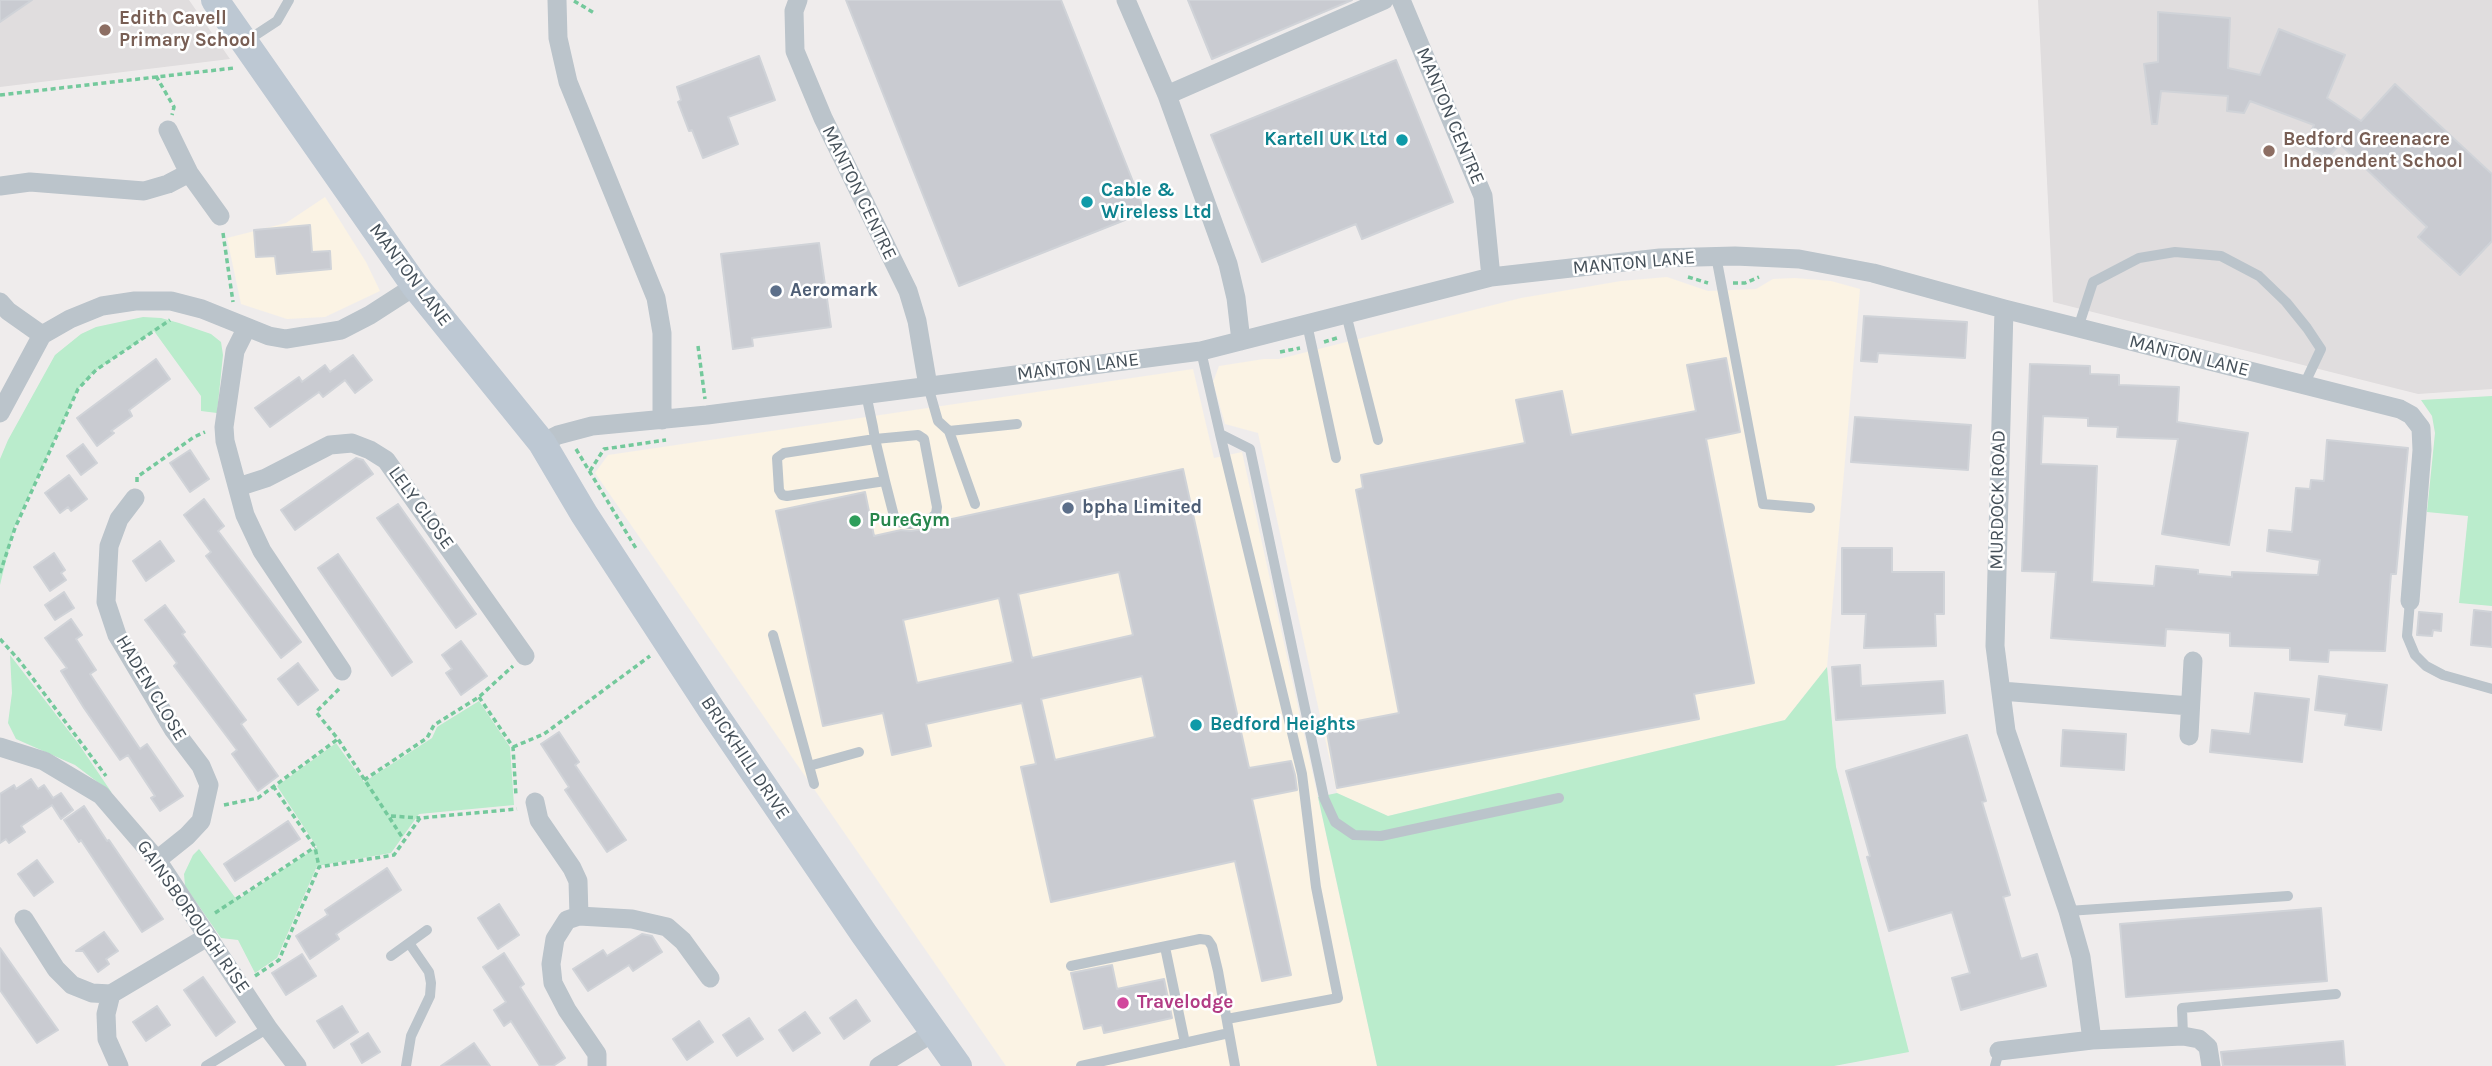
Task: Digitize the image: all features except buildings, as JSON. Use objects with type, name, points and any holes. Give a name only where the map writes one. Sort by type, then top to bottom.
[{"type":"street","name":"MANTON LANE","points":[[215,0],[415,286],[542,443],[558,435],[592,426],[707,415],[1201,351],[1491,277],[1660,258],[1716,256],[1799,259],[1873,273],[2004,309],[2400,409],[2411,415],[2421,428],[2422,450],[2410,601]]},
{"type":"street","points":[[557,0],[558,38],[568,82],[656,298],[662,333],[662,420]]},
{"type":"street","name":"MANTON CENTRE","points":[[798,0],[794,11],[796,51],[823,118],[908,291],[917,321],[928,386]]},
{"type":"street","points":[[1126,0],[1167,95],[1228,264],[1236,298],[1241,341]]},
{"type":"street","points":[[1167,95],[1384,0]]},
{"type":"street","name":"MANTON CENTRE","points":[[1401,0],[1483,196],[1491,277]]},
{"type":"street","points":[[168,130],[189,173],[220,216]]},
{"type":"street","points":[[0,186],[30,182],[144,191],[168,184],[189,173]]},
{"type":"street","points":[[0,413],[42,335],[70,319],[102,306],[135,301],[171,301],[202,309],[241,327],[286,339],[341,330],[415,286]]},
{"type":"street","points":[[0,302],[8,311],[42,335]]},
{"type":"street","name":"MURDOCK ROAD","points":[[2004,309],[1995,646],[2006,731],[2068,911],[2081,957],[2092,1040]]},
{"type":"street","points":[[241,327],[224,427],[225,441],[245,515],[262,551],[342,671]]},
{"type":"street","name":"LELY CLOSE","points":[[238,487],[266,478],[330,445],[352,443],[370,450],[386,460],[525,656]]},
{"type":"street","name":"BRICKHILL DRIVE","points":[[542,443],[584,514],[711,709],[958,1066]]},
{"type":"street","name":"HADEN CLOSE","points":[[135,498],[119,519],[109,546],[106,602],[123,647],[173,729],[201,766],[209,785],[206,804]]},
{"type":"street","points":[[2189,736],[2193,660]]},
{"type":"street","points":[[2001,691],[2190,706]]},
{"type":"street","name":"GAINSBOROUGH RISE","points":[[0,747],[44,761],[102,794],[156,859],[268,1028],[297,1066]]},
{"type":"street","points":[[156,859],[187,836],[201,821],[206,804]]},
{"type":"street","points":[[526,806],[572,868],[578,881],[579,916]]},
{"type":"street","points":[[597,1066],[597,1054],[567,1010],[553,983],[551,964],[555,939],[566,920],[579,916],[632,919],[667,927],[683,941],[710,978]]},
{"type":"street","points":[[23,919],[56,969],[72,985],[92,993],[111,994],[203,931]]},
{"type":"street","points":[[111,994],[106,1014],[107,1039],[119,1066]]},
{"type":"street","points":[[879,1066],[934,1032]]},
{"type":"street","points":[[1997,1058],[2092,1040],[2183,1036],[2199,1039],[2208,1047],[2211,1066]]},
{"type":"lane","points":[[250,51],[276,21],[289,0]]},
{"type":"lane","points":[[2078,328],[2093,282],[2139,258],[2175,252],[2221,256],[2259,276],[2286,302],[2307,328],[2320,349],[2304,384]]},
{"type":"lane","points":[[1716,256],[1763,504],[1810,508]]},
{"type":"lane","points":[[1346,314],[1378,440]]},
{"type":"lane","points":[[1307,324],[1336,458]]},
{"type":"lane","points":[[1201,351],[1302,775],[1316,887],[1338,998],[1227,1019]]},
{"type":"lane","points":[[928,386],[939,421],[949,431],[975,504]]},
{"type":"lane","points":[[866,394],[875,439],[894,516],[898,522],[910,524],[928,521],[936,514],[924,439],[918,435],[875,439],[784,453],[777,458],[779,490],[782,495],[787,496],[885,481]]},
{"type":"lane","points":[[949,431],[1017,424]]},
{"type":"lane","points":[[1220,434],[1250,449],[1324,798],[1335,822],[1354,835],[1381,836],[1559,799]]},
{"type":"lane","points":[[2410,601],[2407,636],[2415,655],[2426,666],[2443,675],[2492,689]]},
{"type":"lane","points":[[773,635],[814,784]]},
{"type":"lane","points":[[809,766],[859,752]]},
{"type":"lane","points":[[2068,911],[2288,897]]},
{"type":"lane","points":[[391,956],[426,930]]},
{"type":"lane","points":[[1071,966],[1200,939],[1208,940],[1218,971],[1235,1066]]},
{"type":"lane","points":[[406,1066],[411,1036],[430,996],[431,983],[429,972],[409,943]]},
{"type":"lane","points":[[1165,947],[1185,1042]]},
{"type":"lane","points":[[2183,1036],[2182,1008],[2336,994]]},
{"type":"lane","points":[[206,1066],[268,1028]]},
{"type":"lane","points":[[1081,1066],[1229,1033]]},
{"type":"path","points":[[572,0],[596,14]]},
{"type":"path","points":[[0,95],[239,68],[250,51]]},
{"type":"path","points":[[156,76],[174,107],[168,130]]},
{"type":"path","points":[[220,216],[241,327]]},
{"type":"path","points":[[0,573],[15,528],[78,389],[96,370],[189,306]]},
{"type":"path","points":[[698,346],[707,415]]},
{"type":"path","points":[[135,498],[137,477],[194,436],[224,427]]},
{"type":"path","points":[[0,639],[19,660],[109,780]]},
{"type":"path","points":[[513,747],[544,734],[668,642]]},
{"type":"path","points":[[364,780],[428,738],[434,725],[479,697],[525,656]]},
{"type":"path","points":[[342,671],[348,680],[316,712],[338,738],[404,840]]},
{"type":"path","points":[[390,816],[421,818],[526,806],[513,747],[479,697]]},
{"type":"path","points":[[206,804],[228,805],[258,798],[338,738]]},
{"type":"path","points":[[240,985],[278,960],[319,867],[315,846],[273,786]]},
{"type":"path","points":[[319,867],[394,855],[421,818]]},
{"type":"path","points":[[203,931],[315,846]]},
{"type":"shaded area","name":"Edith Cavell Primary School","points":[[0,0],[189,0],[230,59],[0,87]]},
{"type":"shaded area","name":"Bedford Greenacre Independent School","points":[[2038,0],[2492,0],[2492,389],[2418,394],[2053,302]]},
{"type":"shaded area","points":[[325,197],[366,262],[380,291],[325,317],[287,319],[241,304],[227,238],[286,223]]},
{"type":"shaded area","points":[[1667,277],[1708,291],[1756,289],[1773,279],[1795,278],[1831,281],[1860,289],[1827,667],[1785,720],[1388,816],[1337,793],[1258,433],[1225,424],[1213,382],[1219,366],[1279,359],[1521,298],[1621,281]]},
{"type":"shaded area","points":[[1193,369],[1214,458],[1242,452],[1377,1066],[1006,1066],[595,473],[608,455]]},
{"type":"green space","points":[[143,317],[179,323],[211,334],[221,342],[223,355],[217,413],[201,411],[201,396],[154,331],[95,371],[78,389],[14,528],[0,585],[0,459],[8,440],[55,355],[81,334],[96,327]]},
{"type":"green space","points":[[2492,396],[2492,606],[2459,603],[2468,516],[2427,512],[2435,433],[2432,416],[2421,400]]},
{"type":"green space","points":[[10,655],[78,743],[112,793],[75,765],[16,739],[8,723],[12,693]]},
{"type":"green space","points":[[1827,667],[1836,767],[1909,1052],[1834,1066],[1377,1066],[1318,797],[1337,793],[1388,816],[1785,720]]},
{"type":"green space","points":[[479,701],[510,747],[514,805],[419,814],[391,853],[317,866],[277,958],[255,973],[238,940],[221,938],[185,886],[184,874],[193,855],[199,849],[237,900],[317,847],[277,786],[336,743],[364,782],[432,738],[437,727]]},
{"type":"place","name":"Edith Cavell Primary School","points":[[105,30]]},
{"type":"place","name":"Kartell UK Ltd","points":[[1402,140]]},
{"type":"place","name":"Bedford Greenacre Independent School","points":[[2269,151]]},
{"type":"place","name":"Cable & Wireless Ltd","points":[[1087,202]]},
{"type":"place","name":"Aeromark","points":[[776,291]]},
{"type":"place","name":"bpha Limited","points":[[1068,508]]},
{"type":"place","name":"PureGym","points":[[855,521]]},
{"type":"place","name":"Bedford Heights","points":[[1196,725]]},
{"type":"place","name":"Travelodge","points":[[1123,1003]]}]
